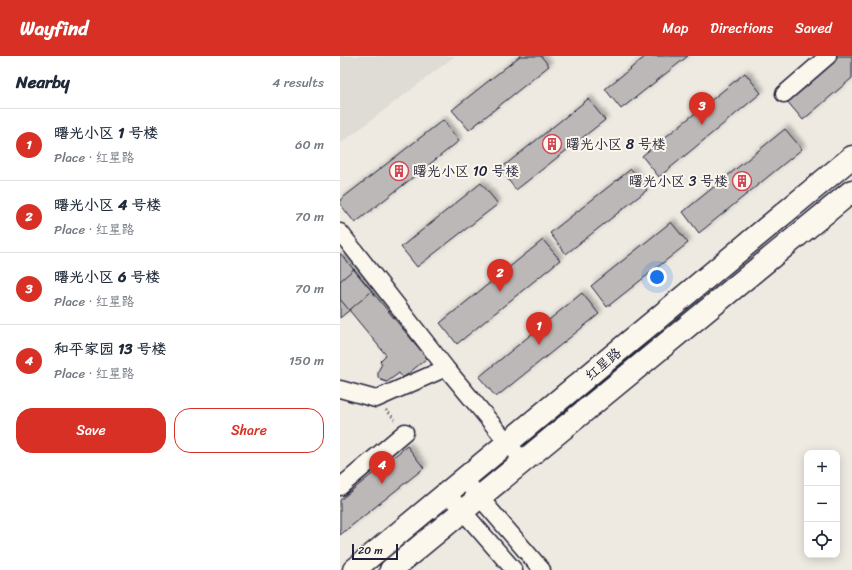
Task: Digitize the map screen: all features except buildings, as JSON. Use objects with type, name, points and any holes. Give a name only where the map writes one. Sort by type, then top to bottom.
[{"type":"street","points":[[784,94],[828,56]]},
{"type":"street","name":"红星路","points":[[354,570],[852,157]]},
{"type":"street","name":"红星路","points":[[390,570],[852,191]]},
{"type":"street","points":[[340,232],[446,368],[523,461]]},
{"type":"street","points":[[340,389],[376,399],[446,368]]},
{"type":"street","points":[[340,487],[405,432]]},
{"type":"street","points":[[464,479],[542,570]]},
{"type":"street","points":[[447,493],[514,570]]},
{"type":"path","points":[[376,399],[405,432]]},
{"type":"shaded area","points":[[340,56],[455,56],[340,144]]},
{"type":"place","name":"曙光小区 6 号楼","points":[[702,125]]},
{"type":"place","name":"曙光小区 8 号楼","points":[[552,144]]},
{"type":"place","name":"曙光小区 10 号楼","points":[[399,171]]},
{"type":"place","name":"曙光小区 3 号楼","points":[[742,181]]},
{"type":"place","name":"曙光小区 4 号楼","points":[[500,292]]},
{"type":"place","name":"曙光小区 1 号楼","points":[[539,345]]},
{"type":"place","name":"和平家园 13 号楼","points":[[382,484]]}]
